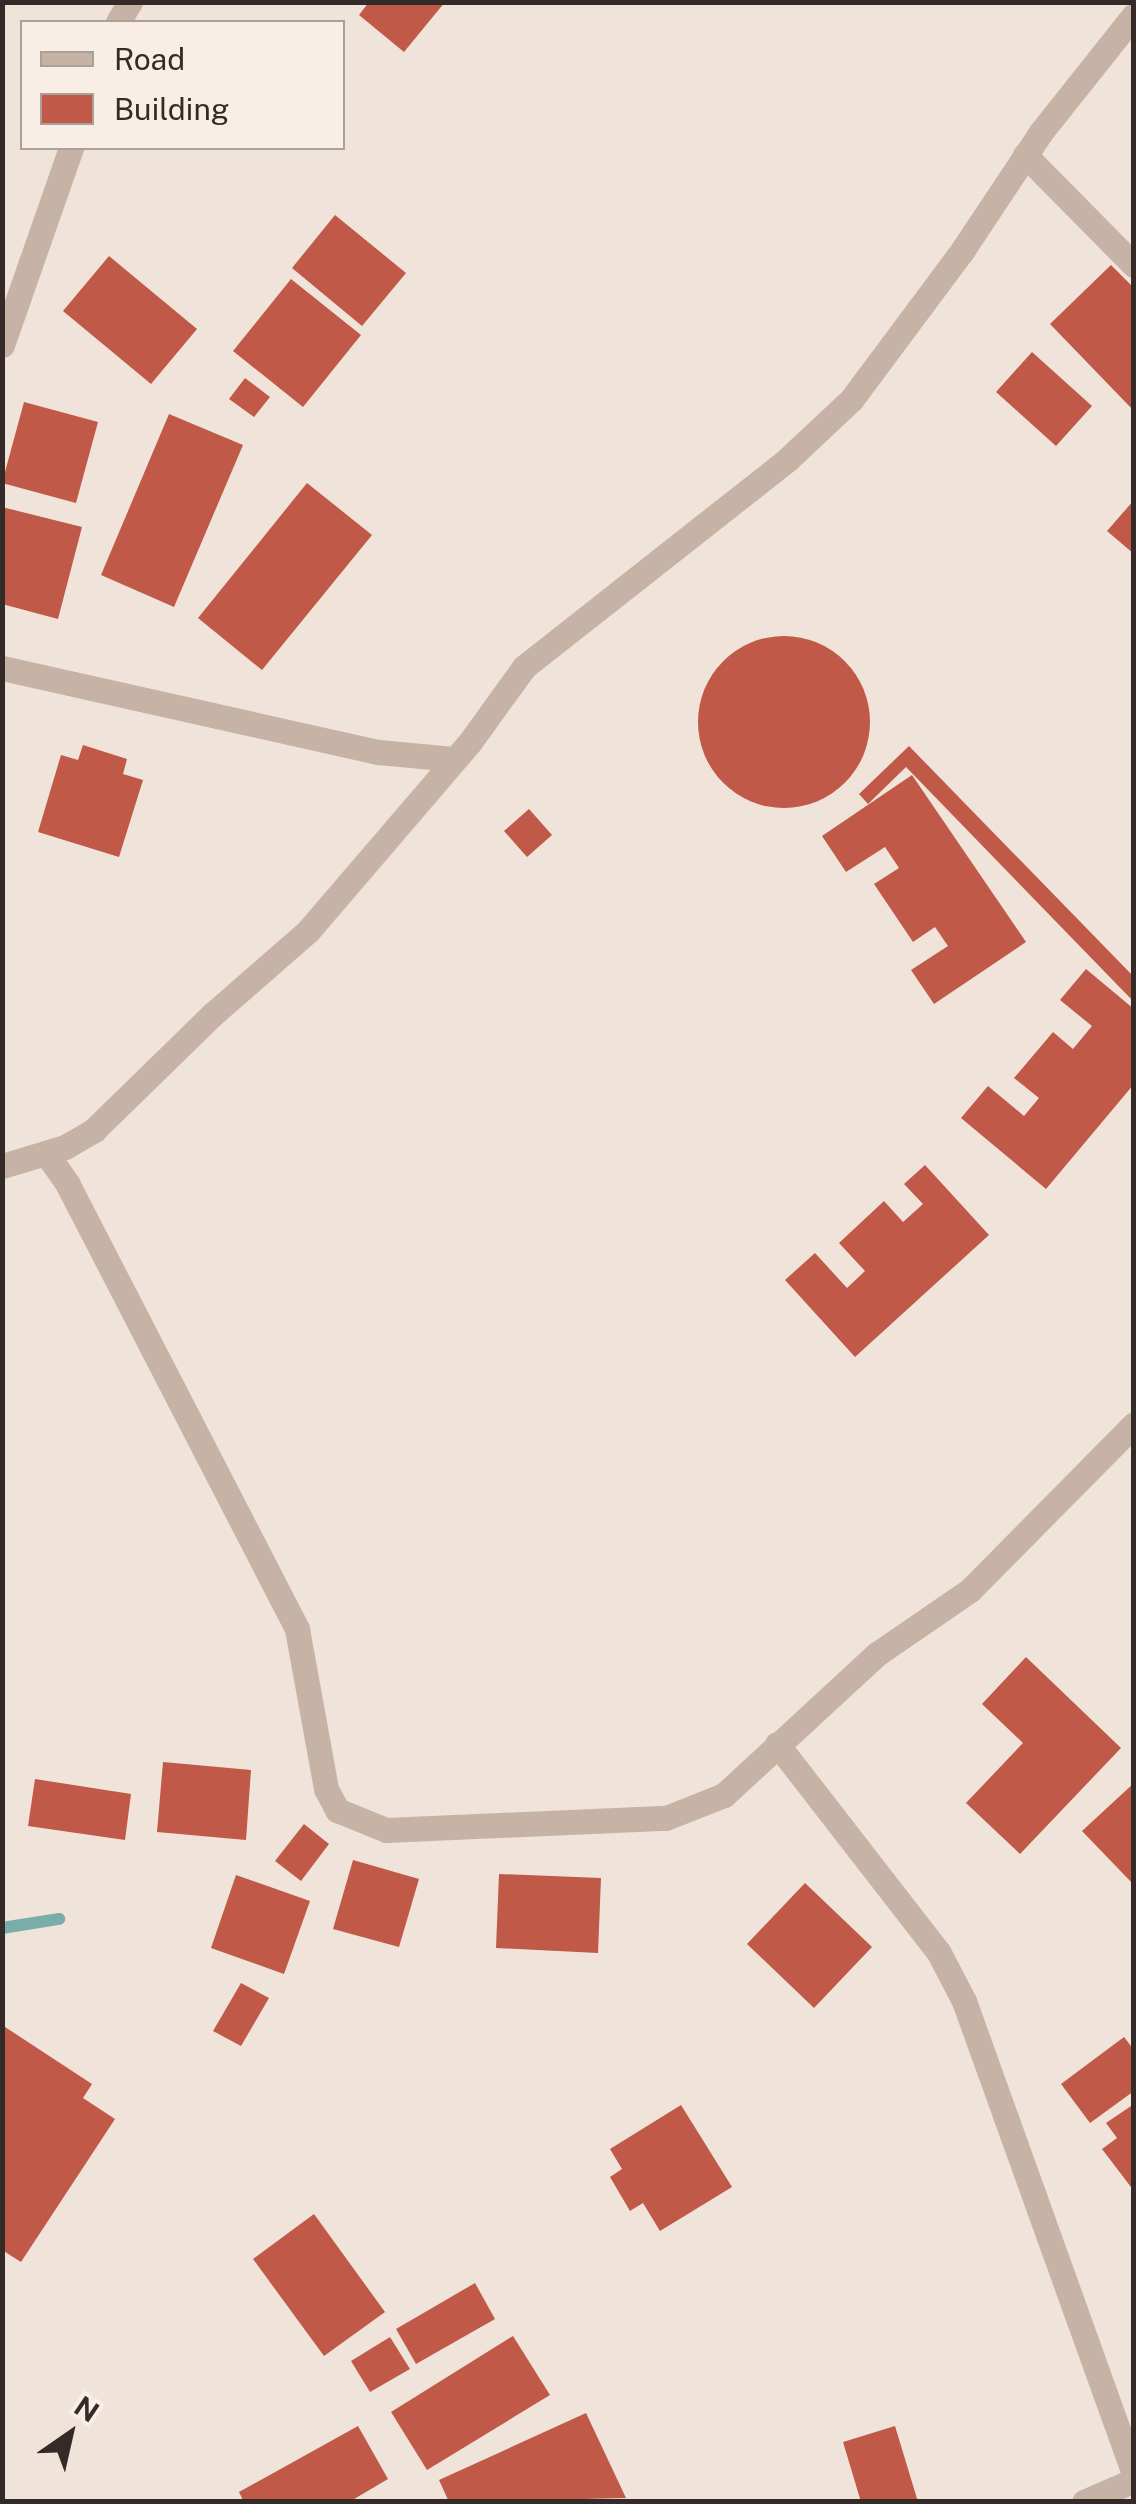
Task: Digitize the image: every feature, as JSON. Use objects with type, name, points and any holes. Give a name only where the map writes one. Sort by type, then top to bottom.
[{"type":"street","points":[[2,1166],[46,1154],[94,1130],[214,1014],[308,931],[453,759],[524,667],[788,459],[850,400],[962,251],[1026,155],[1134,15]]},
{"type":"street","points":[[2,345],[71,150]]},
{"type":"street","points":[[1026,155],[1134,266]]},
{"type":"street","points":[[2,668],[380,752],[453,759]]},
{"type":"street","points":[[46,1154],[68,1185],[297,1629],[326,1789],[337,1810],[386,1830],[666,1818],[724,1795],[877,1654],[970,1590],[1134,1424]]},
{"type":"street","points":[[777,1744],[939,1953],[964,2001],[1134,2478],[1084,2502]]},
{"type":"building","points":[[369,2],[445,2],[404,52],[359,15]]},
{"type":"building","points":[[335,215],[406,273],[362,326],[292,268]]},
{"type":"building","points":[[109,256],[197,329],[151,384],[63,311]]},
{"type":"building","points":[[1111,265],[1134,288],[1134,411],[1050,324]]},
{"type":"building","points":[[291,279],[361,335],[303,407],[233,351]]},
{"type":"building","points":[[1032,352],[1092,406],[1056,446],[996,392]]},
{"type":"building","points":[[245,378],[270,397],[254,417],[229,399]]},
{"type":"building","points":[[24,402],[98,422],[76,503],[2,483]]},
{"type":"building","points":[[169,414],[243,445],[174,607],[101,575]]},
{"type":"building","points":[[307,483],[372,535],[262,670],[198,618]]},
{"type":"building","points":[[1134,500],[1134,554],[1107,531]]},
{"type":"building","points":[[2,507],[82,527],[58,619],[2,604]]},
{"type":"building","points":[[784,636],[817,642],[845,661],[864,689],[870,722],[864,755],[845,783],[817,802],[784,808],[751,802],[723,783],[704,755],[698,722],[704,689],[723,661],[751,642]]},
{"type":"building","points":[[83,745],[127,759],[123,774],[143,780],[119,857],[38,832],[61,755],[78,760]]},
{"type":"building","points":[[909,746],[1134,977],[1134,1002],[906,767],[868,804],[859,794]]},
{"type":"building","points":[[912,775],[1026,942],[934,1004],[911,970],[948,946],[935,927],[913,942],[874,884],[899,868],[885,847],[846,872],[822,836]]},
{"type":"building","points":[[529,809],[552,835],[527,857],[504,831]]},
{"type":"building","points":[[1086,969],[1134,1009],[1134,1084],[1046,1189],[961,1118],[988,1086],[1024,1116],[1039,1098],[1014,1078],[1053,1032],[1073,1049],[1092,1026],[1060,1000]]},
{"type":"building","points":[[925,1165],[989,1235],[855,1357],[785,1280],[815,1253],[847,1288],[865,1271],[839,1243],[884,1201],[903,1222],[923,1204],[904,1184]]},
{"type":"building","points":[[1026,1657],[1121,1748],[1020,1854],[966,1803],[1023,1743],[982,1704]]},
{"type":"building","points":[[163,1762],[251,1770],[246,1840],[157,1832]]},
{"type":"building","points":[[35,1779],[131,1794],[125,1840],[28,1826]]},
{"type":"building","points":[[1134,1783],[1134,1885],[1082,1831]]},
{"type":"building","points":[[304,1824],[329,1844],[301,1881],[275,1861]]},
{"type":"building","points":[[353,1860],[419,1879],[399,1947],[333,1929]]},
{"type":"building","points":[[499,1874],[601,1878],[598,1953],[496,1948]]},
{"type":"building","points":[[236,1875],[310,1901],[284,1974],[211,1948]]},
{"type":"building","points":[[805,1883],[872,1947],[814,2008],[747,1944]]},
{"type":"building","points":[[241,1983],[269,1998],[241,2046],[213,2031]]},
{"type":"building","points":[[2,2025],[92,2084],[83,2098],[115,2119],[21,2262],[2,2250]]},
{"type":"building","points":[[1124,2037],[1134,2050],[1134,2091],[1090,2123],[1061,2084]]},
{"type":"building","points":[[1134,2104],[1134,2191],[1102,2149],[1117,2138],[1106,2123]]},
{"type":"building","points":[[681,2105],[732,2187],[660,2231],[643,2203],[630,2211],[610,2177],[622,2169],[610,2149]]},
{"type":"building","points":[[314,2214],[385,2312],[324,2356],[253,2259]]},
{"type":"building","points":[[475,2283],[495,2319],[416,2364],[396,2329]]},
{"type":"building","points":[[513,2336],[550,2395],[427,2470],[391,2412]]},
{"type":"building","points":[[390,2337],[410,2369],[370,2392],[351,2361]]},
{"type":"building","points":[[586,2413],[626,2498],[449,2502],[439,2480]]},
{"type":"building","points":[[358,2426],[388,2479],[349,2502],[244,2502],[239,2492]]},
{"type":"building","points":[[895,2426],[918,2502],[861,2502],[843,2442]]},
{"type":"waterway","points":[[2,1928],[59,1919]]}]
